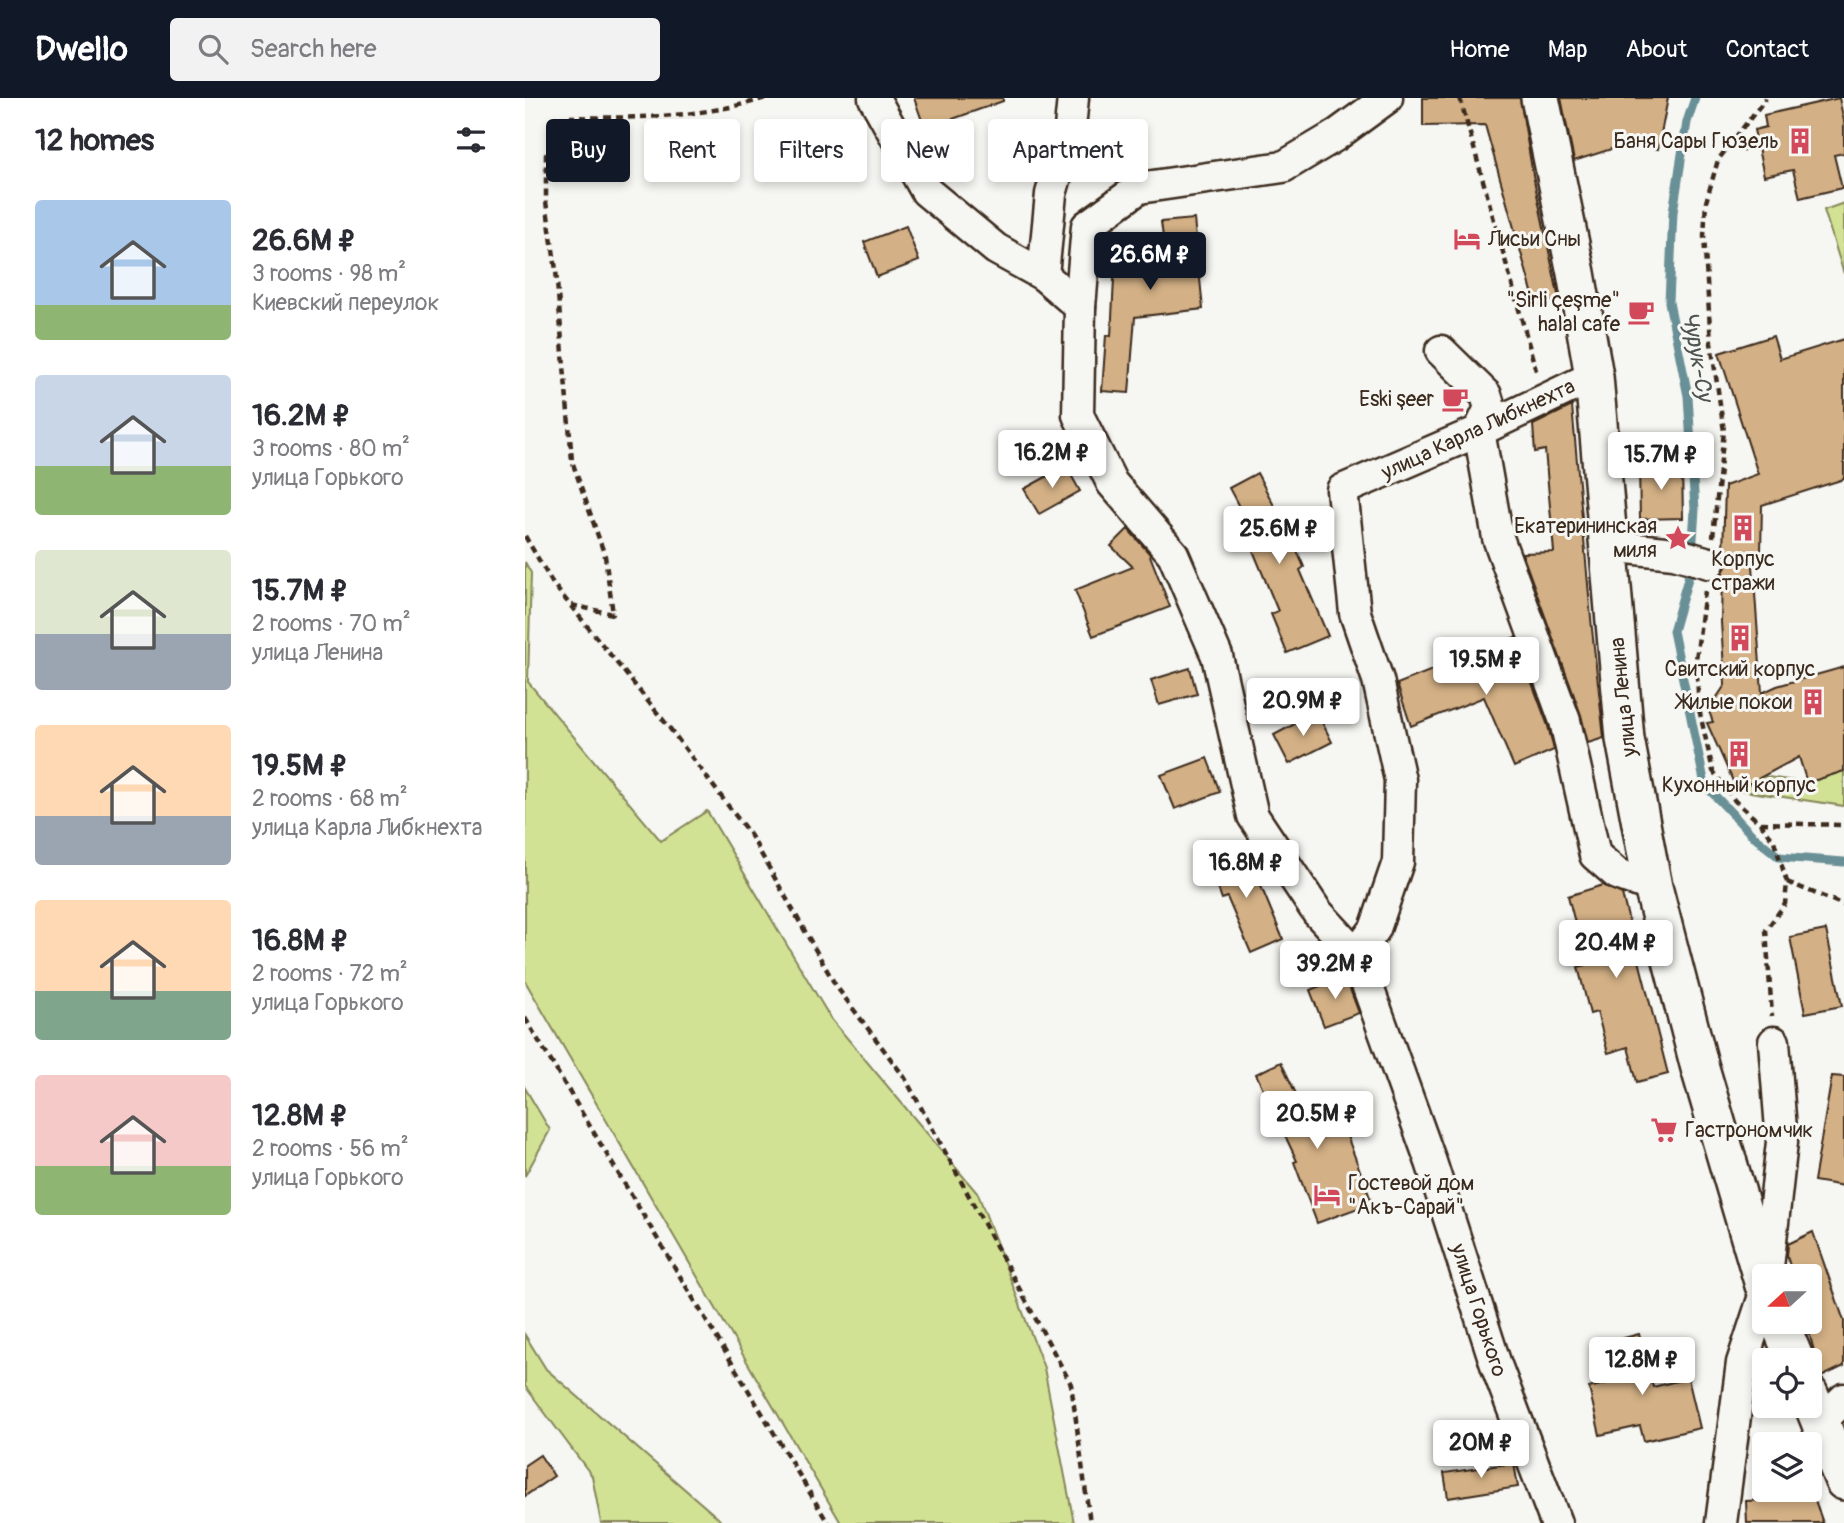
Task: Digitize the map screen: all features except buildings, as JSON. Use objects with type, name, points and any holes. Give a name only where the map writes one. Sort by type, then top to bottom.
[{"type":"main road","name":"улица Ленина","points":[[1540,98],[1594,376],[1625,739],[1653,887],[1700,1068],[1758,1264]]},
{"type":"main road","points":[[1825,1405],[1844,1481]]},
{"type":"street","points":[[874,98],[926,191],[996,249],[1043,275],[1080,307]]},
{"type":"street","points":[[1043,275],[1051,194],[1070,128],[1073,98]]},
{"type":"street","name":"улица Горького","points":[[1387,98],[1335,136],[1283,167],[1139,188],[1087,226],[1080,307],[1078,415],[1112,483],[1173,554],[1179,567],[1217,656],[1253,816],[1317,912],[1356,954],[1431,1161],[1496,1365],[1556,1523]]},
{"type":"street","points":[[1441,351],[1486,395],[1489,408],[1479,431],[1498,538],[1565,721],[1594,855],[1617,874],[1653,887]]},
{"type":"street","name":"улица Карла Либкнехта","points":[[1356,954],[1375,929],[1398,862],[1400,780],[1378,680],[1355,613],[1342,490],[1479,431],[1594,376]]},
{"type":"street","points":[[1609,546],[1674,553],[1709,563]]},
{"type":"street","points":[[1768,1264],[1782,1142],[1773,1042]]},
{"type":"street","points":[[1721,1523],[1742,1363],[1752,1333]]},
{"type":"path","points":[[570,605],[613,614],[605,556],[572,461],[556,270],[546,202],[546,155],[571,117],[635,119],[737,107],[766,98]]},
{"type":"path","points":[[1459,98],[1544,400]]},
{"type":"path","points":[[1766,98],[1718,160],[1706,202],[1704,236],[1711,343],[1724,431],[1716,518],[1696,659],[1699,709],[1713,771],[1735,801],[1760,823],[1774,841],[1787,882],[1785,904],[1766,930],[1773,1042]]},
{"type":"path","points":[[1734,139],[1745,151]]},
{"type":"path","points":[[525,536],[553,584],[668,726],[751,836],[835,986],[905,1078],[1071,1384],[1090,1523]]},
{"type":"path","points":[[1760,823],[1844,825]]},
{"type":"path","points":[[1787,882],[1844,905]]},
{"type":"path","points":[[525,1018],[828,1523]]},
{"type":"green space","points":[[1844,203],[1844,274],[1824,210]]},
{"type":"green space","points":[[525,562],[531,573],[528,682],[661,841],[707,811],[831,1019],[978,1194],[1044,1368],[1074,1523],[841,1523],[525,981]]},
{"type":"green space","points":[[1844,763],[1844,806],[1737,790],[1762,776],[1807,783],[1841,772]]},
{"type":"green space","points":[[525,1088],[550,1130],[525,1176]]},
{"type":"green space","points":[[525,1335],[546,1369],[722,1523],[601,1523],[592,1476],[525,1386]]},
{"type":"waterway","name":"Чурук-Су","points":[[1695,98],[1687,122],[1673,212],[1669,302],[1688,396],[1695,510],[1691,568],[1673,631],[1705,785],[1752,835],[1779,857],[1844,862]]},
{"type":"place","name":"Баня Сары Гюзель","points":[[1800,141]]},
{"type":"place","name":"Лисьи Сны","points":[[1467,239]]},
{"type":"place","name":"\"Sirli çeşme\" halal cafe","points":[[1641,312]]},
{"type":"place","name":"Eski şeer","points":[[1455,399]]},
{"type":"place","name":"Корпус стражи","points":[[1743,528]]},
{"type":"place","name":"Екатерининская миля","points":[[1678,538]]},
{"type":"place","name":"Свитский корпус","points":[[1740,638]]},
{"type":"place","name":"Жилые покои","points":[[1813,702]]},
{"type":"place","name":"Кухонный корпус","points":[[1739,754]]},
{"type":"place","name":"Гастрономчик","points":[[1664,1130]]},
{"type":"place","name":"Гостевой дом \"Акъ-Сарай\"","points":[[1327,1195]]}]
